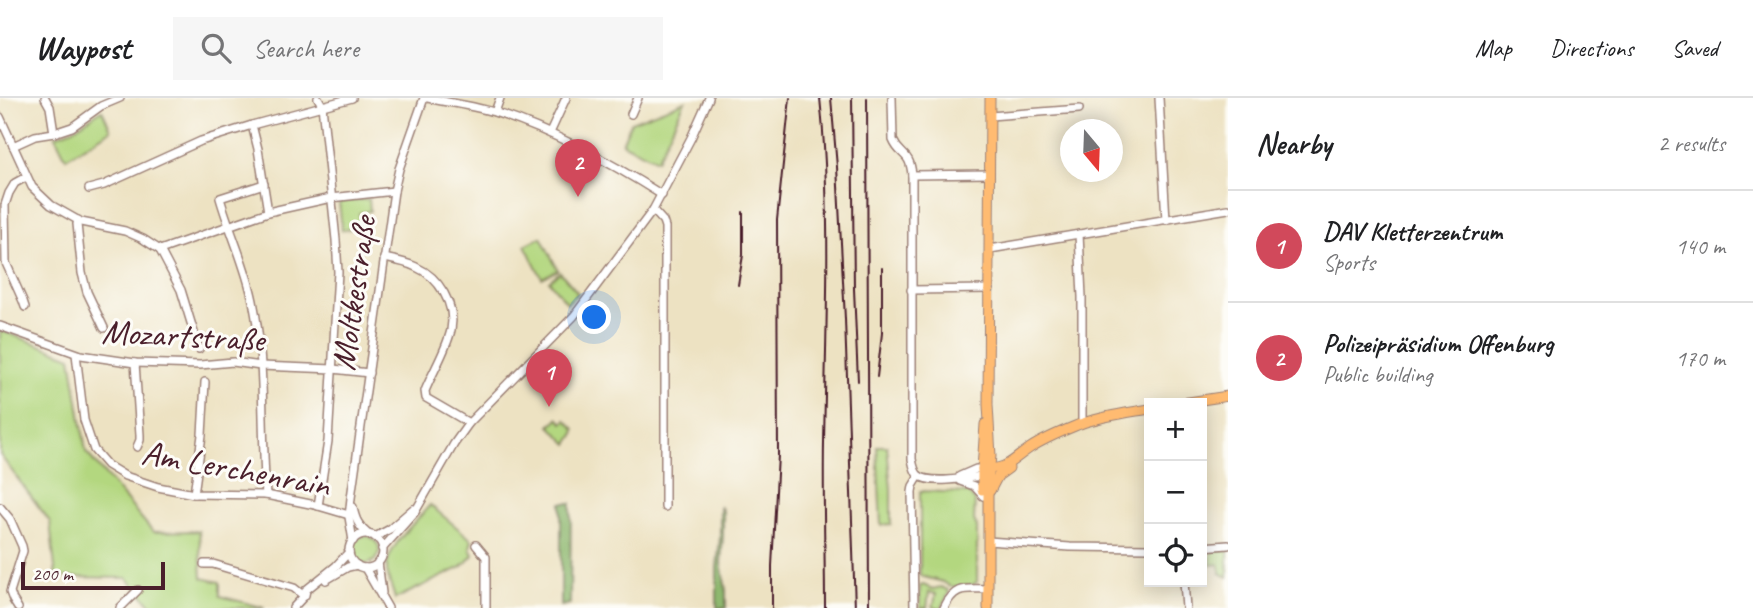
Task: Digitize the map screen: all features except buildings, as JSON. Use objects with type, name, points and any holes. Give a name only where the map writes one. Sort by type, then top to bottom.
[{"type":"main road","points":[[988,608],[988,528],[985,497],[991,456],[988,405],[990,98]]},
{"type":"main road","points":[[1207,399],[1228,396]]},
{"type":"main road","points":[[988,405],[983,438],[988,473]]},
{"type":"main road","points":[[988,473],[1082,423],[1144,410]]},
{"type":"main road","points":[[991,456],[999,463],[1014,461]]},
{"type":"street","points":[[45,98],[50,107],[54,133]]},
{"type":"street","points":[[13,146],[35,136],[72,127],[101,106],[120,98]]},
{"type":"street","points":[[89,189],[104,185],[201,141],[320,102],[352,98]]},
{"type":"street","points":[[426,98],[495,112],[550,133],[621,169],[662,195]]},
{"type":"street","name":"Moltkestraße","points":[[353,541],[349,515],[394,191],[402,160],[426,98]]},
{"type":"street","points":[[495,112],[500,98]]},
{"type":"street","points":[[550,133],[566,98]]},
{"type":"street","points":[[631,114],[638,98]]},
{"type":"street","points":[[382,549],[415,512],[469,423],[574,316],[651,214],[694,133],[709,98]]},
{"type":"street","points":[[892,98],[893,140],[908,158],[912,175],[914,468],[919,476],[928,479],[953,479],[971,484],[985,497]]},
{"type":"street","points":[[1159,98],[1166,220]]},
{"type":"street","points":[[318,506],[328,440],[338,272],[320,102]]},
{"type":"street","points":[[990,116],[1079,109]]},
{"type":"street","points":[[0,119],[26,177],[32,187],[51,205],[78,220],[125,231],[160,250],[181,290],[199,349]]},
{"type":"street","points":[[252,125],[268,212]]},
{"type":"street","points":[[912,175],[990,174]]},
{"type":"street","points":[[25,307],[6,262],[5,205],[15,183],[26,177]]},
{"type":"street","points":[[264,184],[220,198],[245,268],[253,300],[261,366],[265,495]]},
{"type":"street","points":[[160,250],[268,212],[331,198],[394,191]]},
{"type":"street","points":[[990,249],[1228,209]]},
{"type":"street","points":[[651,214],[663,220],[665,232],[666,507]]},
{"type":"street","points":[[78,220],[82,272],[87,292],[104,328]]},
{"type":"street","points":[[1079,234],[1082,423]]},
{"type":"street","points":[[384,258],[417,267],[435,280],[446,296],[451,328],[425,391],[426,398],[469,423]]},
{"type":"street","points":[[911,290],[990,289]]},
{"type":"street","name":"Mozartstraße","points":[[0,326],[76,354],[135,363],[200,365],[233,362],[369,373]]},
{"type":"street","name":"Am Lerchenrain","points":[[76,354],[84,420],[94,450],[107,465],[125,477],[194,494],[265,495],[349,515]]},
{"type":"street","points":[[135,363],[140,435],[137,447]]},
{"type":"street","points":[[194,494],[202,435],[205,382]]},
{"type":"street","points":[[953,479],[976,469],[988,473]]},
{"type":"street","points":[[914,608],[912,492],[919,476]]},
{"type":"street","name":"Moltkestraße","points":[[351,498],[360,528],[372,536]]},
{"type":"street","points":[[305,596],[306,590],[336,566],[360,535],[372,536],[390,529],[419,503]]},
{"type":"street","points":[[0,507],[10,519],[23,551],[10,592],[18,608]]},
{"type":"street","points":[[349,552],[352,561],[365,568],[378,562],[382,549],[380,542],[372,536]]},
{"type":"street","points":[[988,541],[1070,547],[1144,548]]},
{"type":"street","points":[[476,545],[486,557],[486,608]]},
{"type":"street","points":[[1207,547],[1228,545]]},
{"type":"street","points":[[378,562],[383,597]]},
{"type":"street","points":[[204,564],[224,567],[294,588],[305,596]]},
{"type":"street","points":[[293,608],[331,576],[357,565]]},
{"type":"street","points":[[365,568],[388,608]]},
{"type":"street","points":[[1184,587],[1186,608]]},
{"type":"street","points":[[944,608],[957,590],[988,589]]},
{"type":"street","points":[[120,608],[138,590]]},
{"type":"green space","points":[[685,101],[657,160],[622,143],[631,122]]},
{"type":"green space","points":[[102,110],[111,130],[66,158],[55,136],[73,129]]},
{"type":"green space","points":[[369,199],[370,211],[359,213],[361,228],[342,230],[339,202]]},
{"type":"green space","points":[[541,237],[558,270],[542,278],[525,245]]},
{"type":"green space","points":[[560,272],[578,293],[567,303],[549,281]]},
{"type":"green space","points":[[0,330],[71,357],[86,452],[153,532],[199,531],[202,578],[220,582],[220,596],[265,608],[154,608],[127,578],[56,577],[50,522],[0,455]]},
{"type":"green space","points":[[558,418],[563,423],[566,420],[575,429],[568,444],[550,426]]},
{"type":"green space","points":[[877,446],[887,446],[891,524],[881,525]]},
{"type":"green space","points":[[920,491],[968,493],[975,501],[977,582],[972,585],[951,587],[920,576]]},
{"type":"green space","points":[[561,503],[571,503],[570,604],[561,606]]},
{"type":"green space","points":[[430,505],[472,540],[470,548],[473,555],[462,567],[395,599],[387,571],[391,553],[402,536]]},
{"type":"green space","points":[[720,506],[723,512],[721,563],[726,608],[717,608]]},
{"type":"green space","points":[[365,536],[375,540],[379,550],[375,560],[365,564],[355,560],[351,550],[355,540]]},
{"type":"green space","points":[[1228,550],[1228,577],[1220,573],[1219,564],[1211,565],[1211,551]]},
{"type":"green space","points":[[920,586],[948,590],[942,608],[933,608],[936,594],[929,592],[927,608],[920,608]]},
{"type":"railway","points":[[772,608],[778,455],[777,220],[790,98]]},
{"type":"railway","points":[[820,98],[827,227],[825,608]]},
{"type":"railway","points":[[831,98],[845,319],[855,608]]},
{"type":"railway","points":[[852,98],[858,381]]},
{"type":"railway","points":[[867,98],[869,608]]},
{"type":"railway","points":[[738,285],[743,255],[743,212]]},
{"type":"railway","points":[[877,377],[882,333],[882,268]]},
{"type":"place","name":"Polizeipräsidium Offenburg","points":[[578,197]]},
{"type":"place","name":"DAV Kletterzentrum","points":[[549,407]]}]
